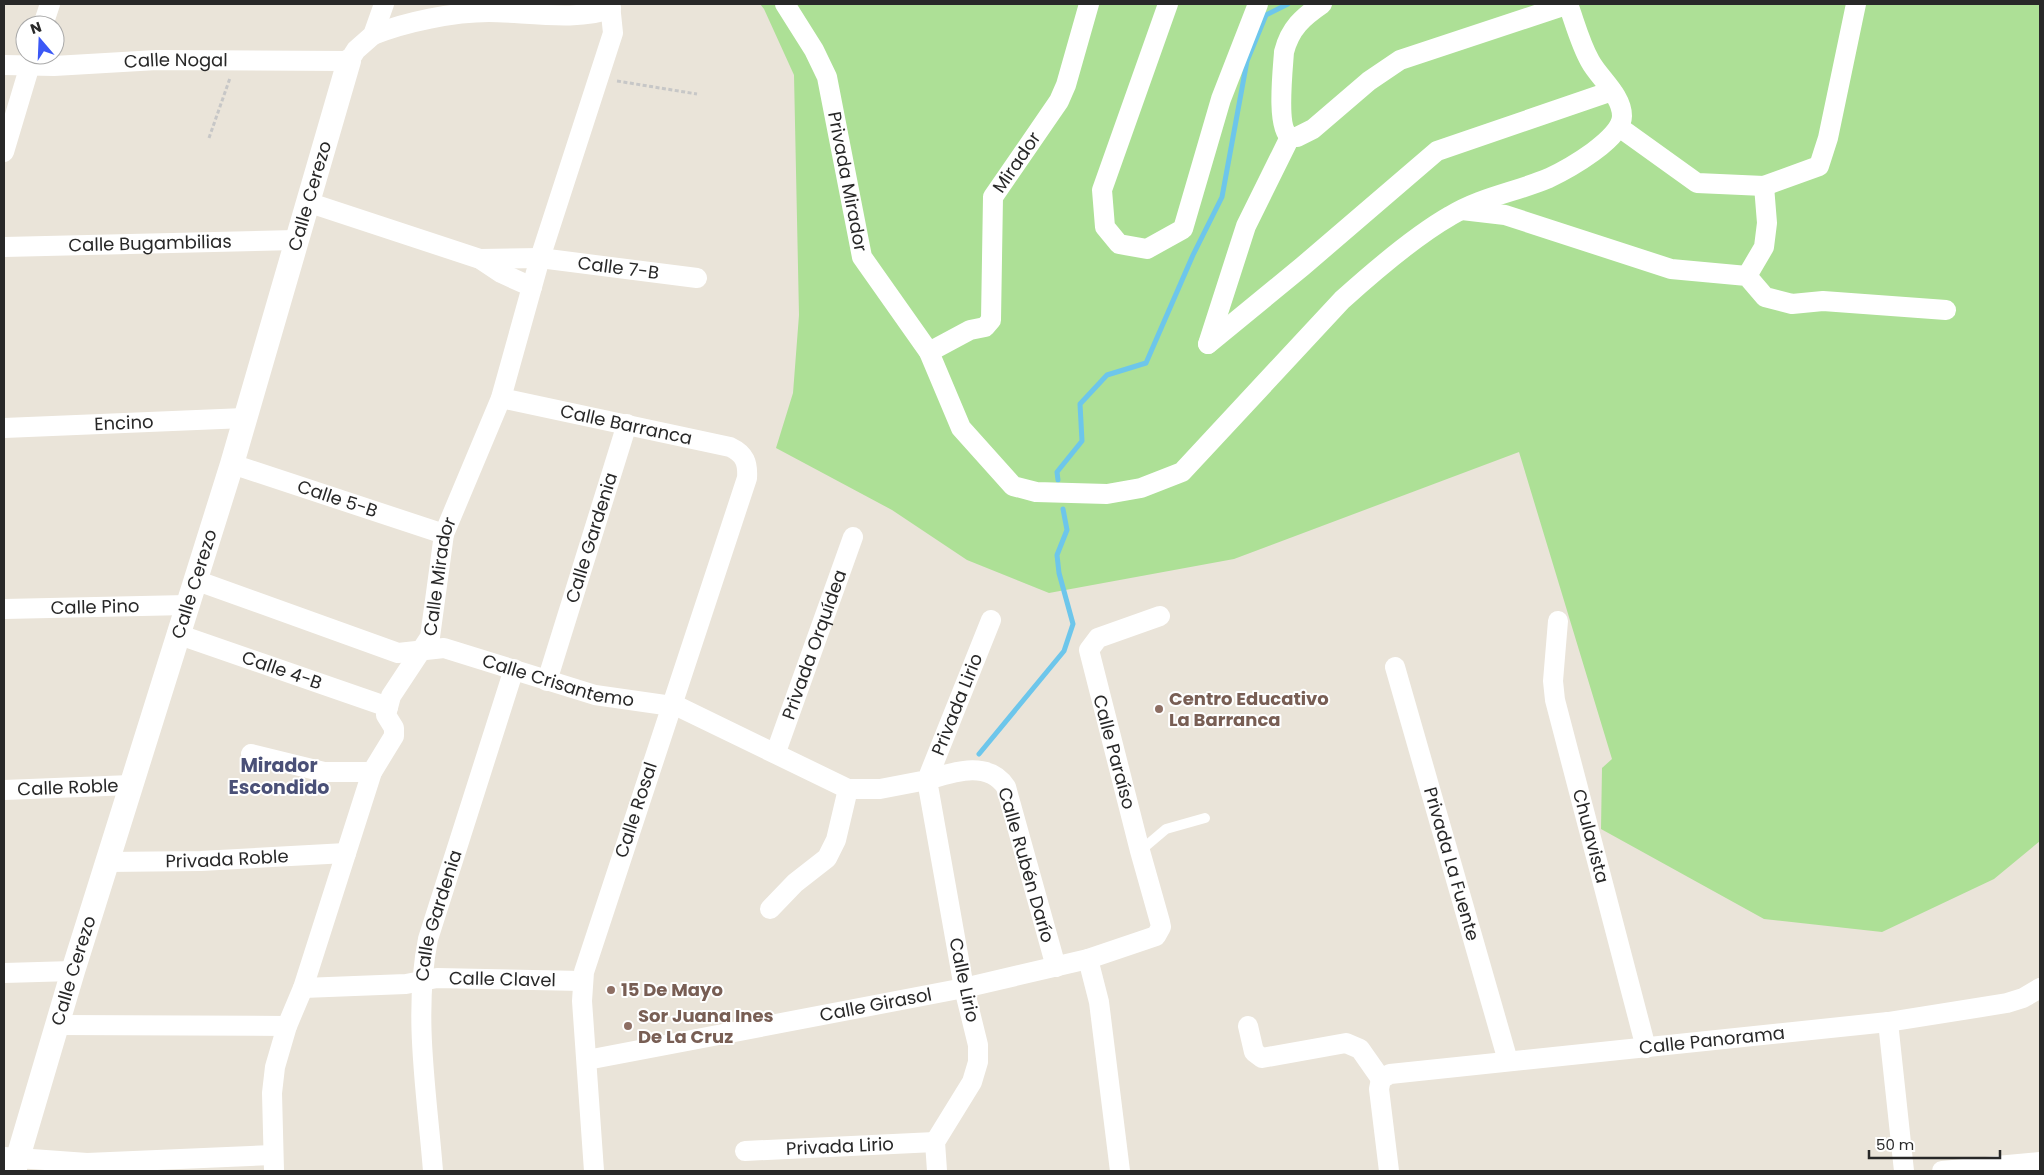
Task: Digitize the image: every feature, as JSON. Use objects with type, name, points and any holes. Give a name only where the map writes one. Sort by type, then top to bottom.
[{"type":"street","name":"Calle Cerezo","points":[[12,1162],[57,1025],[177,634],[232,464],[349,61],[356,50],[373,35],[384,4]]},
{"type":"street","name":"Privada Mirador","points":[[785,4],[814,50],[827,77],[862,257],[929,352],[961,428],[1014,486],[1036,492],[1070,495],[1107,494],[1141,488],[1182,472],[1342,300],[1434,226],[1479,201],[1550,177],[1596,149],[1612,137],[1618,127]]},
{"type":"street","name":"Mirador","points":[[929,352],[970,330],[985,327],[992,320],[993,197],[1059,101],[1066,85],[1089,4]]},
{"type":"street","points":[[1168,4],[1102,190],[1105,227],[1119,244],[1147,249],[1183,230],[1221,99],[1258,4]]},
{"type":"street","points":[[1322,4],[1297,24],[1287,41],[1284,52],[1282,120],[1284,132],[1290,137],[1297,137],[1313,129],[1369,81],[1400,60],[1569,4],[1579,37],[1590,61],[1612,91],[1622,111],[1622,118],[1618,127],[1697,183],[1764,186],[1819,166],[1828,138],[1856,4]]},
{"type":"street","points":[[308,202],[480,259],[501,273],[532,287],[613,34],[611,6],[583,15],[469,13],[399,26],[373,35]]},
{"type":"street","name":"Calle Nogal","points":[[65,60],[349,61]]},
{"type":"street","points":[[4,152],[30,65]]},
{"type":"street","points":[[1290,137],[1246,226],[1208,344],[1303,266],[1436,151],[1612,91]]},
{"type":"street","points":[[1746,276],[1764,247],[1767,223],[1764,186]]},
{"type":"street","points":[[1460,210],[1505,215],[1671,269],[1746,276],[1765,297],[1792,304],[1822,301],[1946,310]]},
{"type":"street","name":"Calle Bugambilias","points":[[4,248],[296,240]]},
{"type":"street","points":[[480,259],[540,258]]},
{"type":"street","name":"Calle 7-B","points":[[540,258],[697,278]]},
{"type":"street","name":"Calle Mirador","points":[[388,707],[396,688],[423,650],[431,634],[444,534],[501,398],[532,287]]},
{"type":"street","name":"Calle Barranca","points":[[501,398],[730,447],[738,450],[746,459]]},
{"type":"street","name":"Encino","points":[[4,428],[245,418]]},
{"type":"street","name":"Calle Gardenia","points":[[546,682],[627,424]]},
{"type":"street","name":"Calle Rosal","points":[[594,1171],[582,981],[590,951],[670,706],[747,478],[746,459]]},
{"type":"street","name":"Calle 5-B","points":[[232,464],[444,534]]},
{"type":"street","name":"Privada Orquídea","points":[[776,752],[853,537]]},
{"type":"street","name":"Calle Crisantemo","points":[[195,580],[398,653],[444,648],[514,669],[546,682],[595,695],[670,706],[690,711],[848,789],[880,789],[922,781]]},
{"type":"street","name":"Calle Pino","points":[[4,609],[187,605]]},
{"type":"street","name":"Calle Paraíso","points":[[1160,616],[1098,638],[1089,650],[1160,922],[1160,932]]},
{"type":"street","name":"Privada Lirio","points":[[922,781],[991,620]]},
{"type":"street","name":"Chulavista","points":[[1558,621],[1553,680],[1555,700],[1646,1048]]},
{"type":"street","name":"Calle 4-B","points":[[177,634],[388,707]]},
{"type":"street","name":"Privada La Fuente","points":[[1395,666],[1508,1061]]},
{"type":"street","name":"Calle Gardenia","points":[[433,1171],[422,1027],[422,981],[428,939],[514,669]]},
{"type":"street","points":[[12,1162],[274,1163],[272,1093],[275,1067],[287,1026],[303,988],[372,772],[394,736],[394,728],[386,715],[388,707]]},
{"type":"street","points":[[251,754],[314,770],[372,772]]},
{"type":"street","name":"Calle Rubén Darío","points":[[922,781],[958,771],[973,770],[990,772],[1000,778],[1006,787],[1056,967]]},
{"type":"street","name":"Calle Lirio","points":[[922,781],[964,988],[978,1045],[978,1062],[972,1082],[935,1142]]},
{"type":"street","name":"Calle Roble","points":[[4,790],[131,785]]},
{"type":"street","points":[[770,909],[795,883],[827,858],[836,840],[848,789]]},
{"type":"street","name":"Privada Roble","points":[[107,862],[201,861],[346,853]]},
{"type":"street","name":"Calle Girasol","points":[[587,1060],[964,988],[1088,959],[1152,939],[1160,932]]},
{"type":"street","points":[[1088,959],[1100,1010],[1120,1171]]},
{"type":"street","points":[[4,973],[73,971]]},
{"type":"street","name":"Calle Clavel","points":[[303,988],[422,981],[438,978],[582,981]]},
{"type":"street","name":"Calle Panorama","points":[[1382,1079],[1390,1074],[1888,1022],[2007,1003],[2023,998],[2040,988]]},
{"type":"street","points":[[1888,1022],[1904,1171]]},
{"type":"street","points":[[57,1025],[287,1026]]},
{"type":"street","points":[[1248,1026],[1254,1052],[1262,1058],[1346,1043],[1360,1049],[1382,1079],[1379,1089],[1389,1171]]},
{"type":"street","points":[[935,1142],[937,1171]]},
{"type":"street","name":"Privada Lirio","points":[[745,1151],[935,1142]]},
{"type":"street","points":[[1942,1171],[2040,1162]]},
{"type":"lane","points":[[1140,851],[1174,825],[1205,818]]},
{"type":"path","points":[[209,138],[236,60]]},
{"type":"path","points":[[599,78],[697,94]]},
{"type":"green space","points":[[760,4],[2040,4],[2040,841],[1994,879],[1882,932],[1764,919],[1601,829],[1602,768],[1612,759],[1519,452],[1234,559],[1049,593],[967,560],[892,510],[776,448],[793,393],[799,315],[794,75]]},
{"type":"waterway","points":[[1058,480],[1057,472],[1082,441],[1080,404],[1107,375],[1146,363],[1193,255],[1222,197],[1247,61],[1266,15],[1288,4]]},
{"type":"waterway","points":[[979,754],[1064,651],[1073,624],[1059,573],[1057,555],[1067,530],[1063,509]]},
{"type":"place","name":"Centro Educativo La Barranca","points":[[1159,709]]},
{"type":"place","name":"15 De Mayo","points":[[611,990]]},
{"type":"place","name":"Sor Juana Ines De La Cruz","points":[[628,1026]]},
{"type":"district","name":"Mirador Escondido","points":[[279,776]]}]
